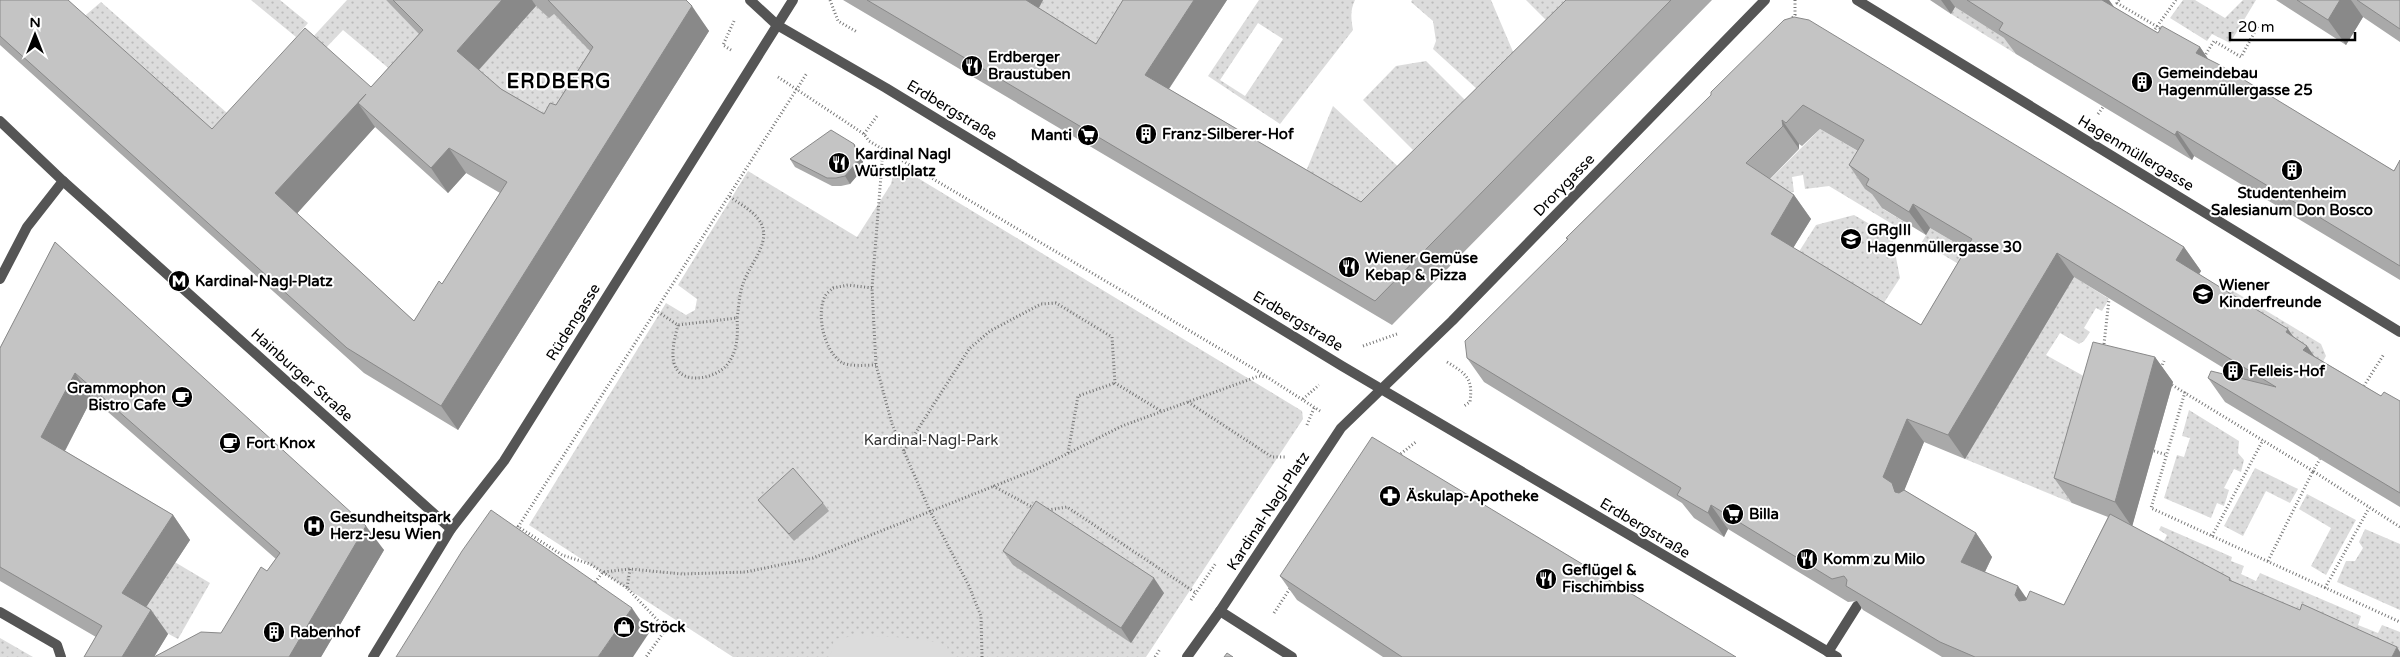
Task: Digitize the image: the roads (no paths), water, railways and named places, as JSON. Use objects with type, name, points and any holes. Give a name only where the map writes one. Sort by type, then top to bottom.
[{"type":"street","name":"Erdbergstraße","points":[[750,0],[777,25],[886,88],[1381,388],[1833,655]]},
{"type":"street","name":"Rüdengasse","points":[[374,657],[451,529],[504,461],[793,0]]},
{"type":"street","name":"Drorygasse","points":[[1381,388],[1452,322],[1765,0]]},
{"type":"street","name":"Hagenmüllergasse","points":[[1857,0],[2399,332]]},
{"type":"street","name":"Hainburger Straße","points":[[0,121],[63,181],[451,529]]},
{"type":"street","points":[[0,278],[26,227],[63,181]]},
{"type":"street","name":"Kardinal-Nagl-Platz","points":[[1187,657],[1220,611],[1341,428],[1381,388]]},
{"type":"street","points":[[1833,655],[1857,606]]},
{"type":"street","points":[[1220,611],[1292,657]]},
{"type":"street","points":[[0,612],[57,645],[61,657]]},
{"type":"place","name":"Erdberger Braustuben","points":[[972,66]]},
{"type":"place","name":"Gemeindebau Hagenmüllergasse 25","points":[[2142,82]]},
{"type":"place","name":"Franz-Silberer-Hof","points":[[1146,134]]},
{"type":"place","name":"Manti","points":[[1088,135]]},
{"type":"place","name":"Kardinal Nagl Würstlplatz","points":[[839,163]]},
{"type":"place","name":"Studentenheim Salesianum Don Bosco","points":[[2292,170]]},
{"type":"place","name":"GRgIII Hagenmüllergasse 30","points":[[1851,239]]},
{"type":"place","name":"Wiener Gemüse Kebap & Pizza","points":[[1349,267]]},
{"type":"place","name":"Kardinal-Nagl-Platz","points":[[179,281]]},
{"type":"place","name":"Wiener Kinderfreunde","points":[[2203,294]]},
{"type":"place","name":"Felleis-Hof","points":[[2233,371]]},
{"type":"place","name":"Grammophon Bistro Cafe","points":[[182,397]]},
{"type":"place","name":"Fort Knox","points":[[230,443]]},
{"type":"place","name":"Äskulap-Apotheke","points":[[1390,496]]},
{"type":"place","name":"Billa","points":[[1733,514]]},
{"type":"place","name":"Gesundheitspark Herz-Jesu Wien","points":[[314,526]]},
{"type":"place","name":"Komm zu Milo","points":[[1807,559]]},
{"type":"place","name":"Geflügel & Fischimbiss","points":[[1546,579]]},
{"type":"place","name":"Ströck","points":[[624,627]]},
{"type":"place","name":"Rabenhof","points":[[274,632]]},
{"type":"district","name":"ERDBERG","points":[[559,82]]},
{"type":"park label","name":"Kardinal-Nagl-Park","points":[[931,440]]}]
